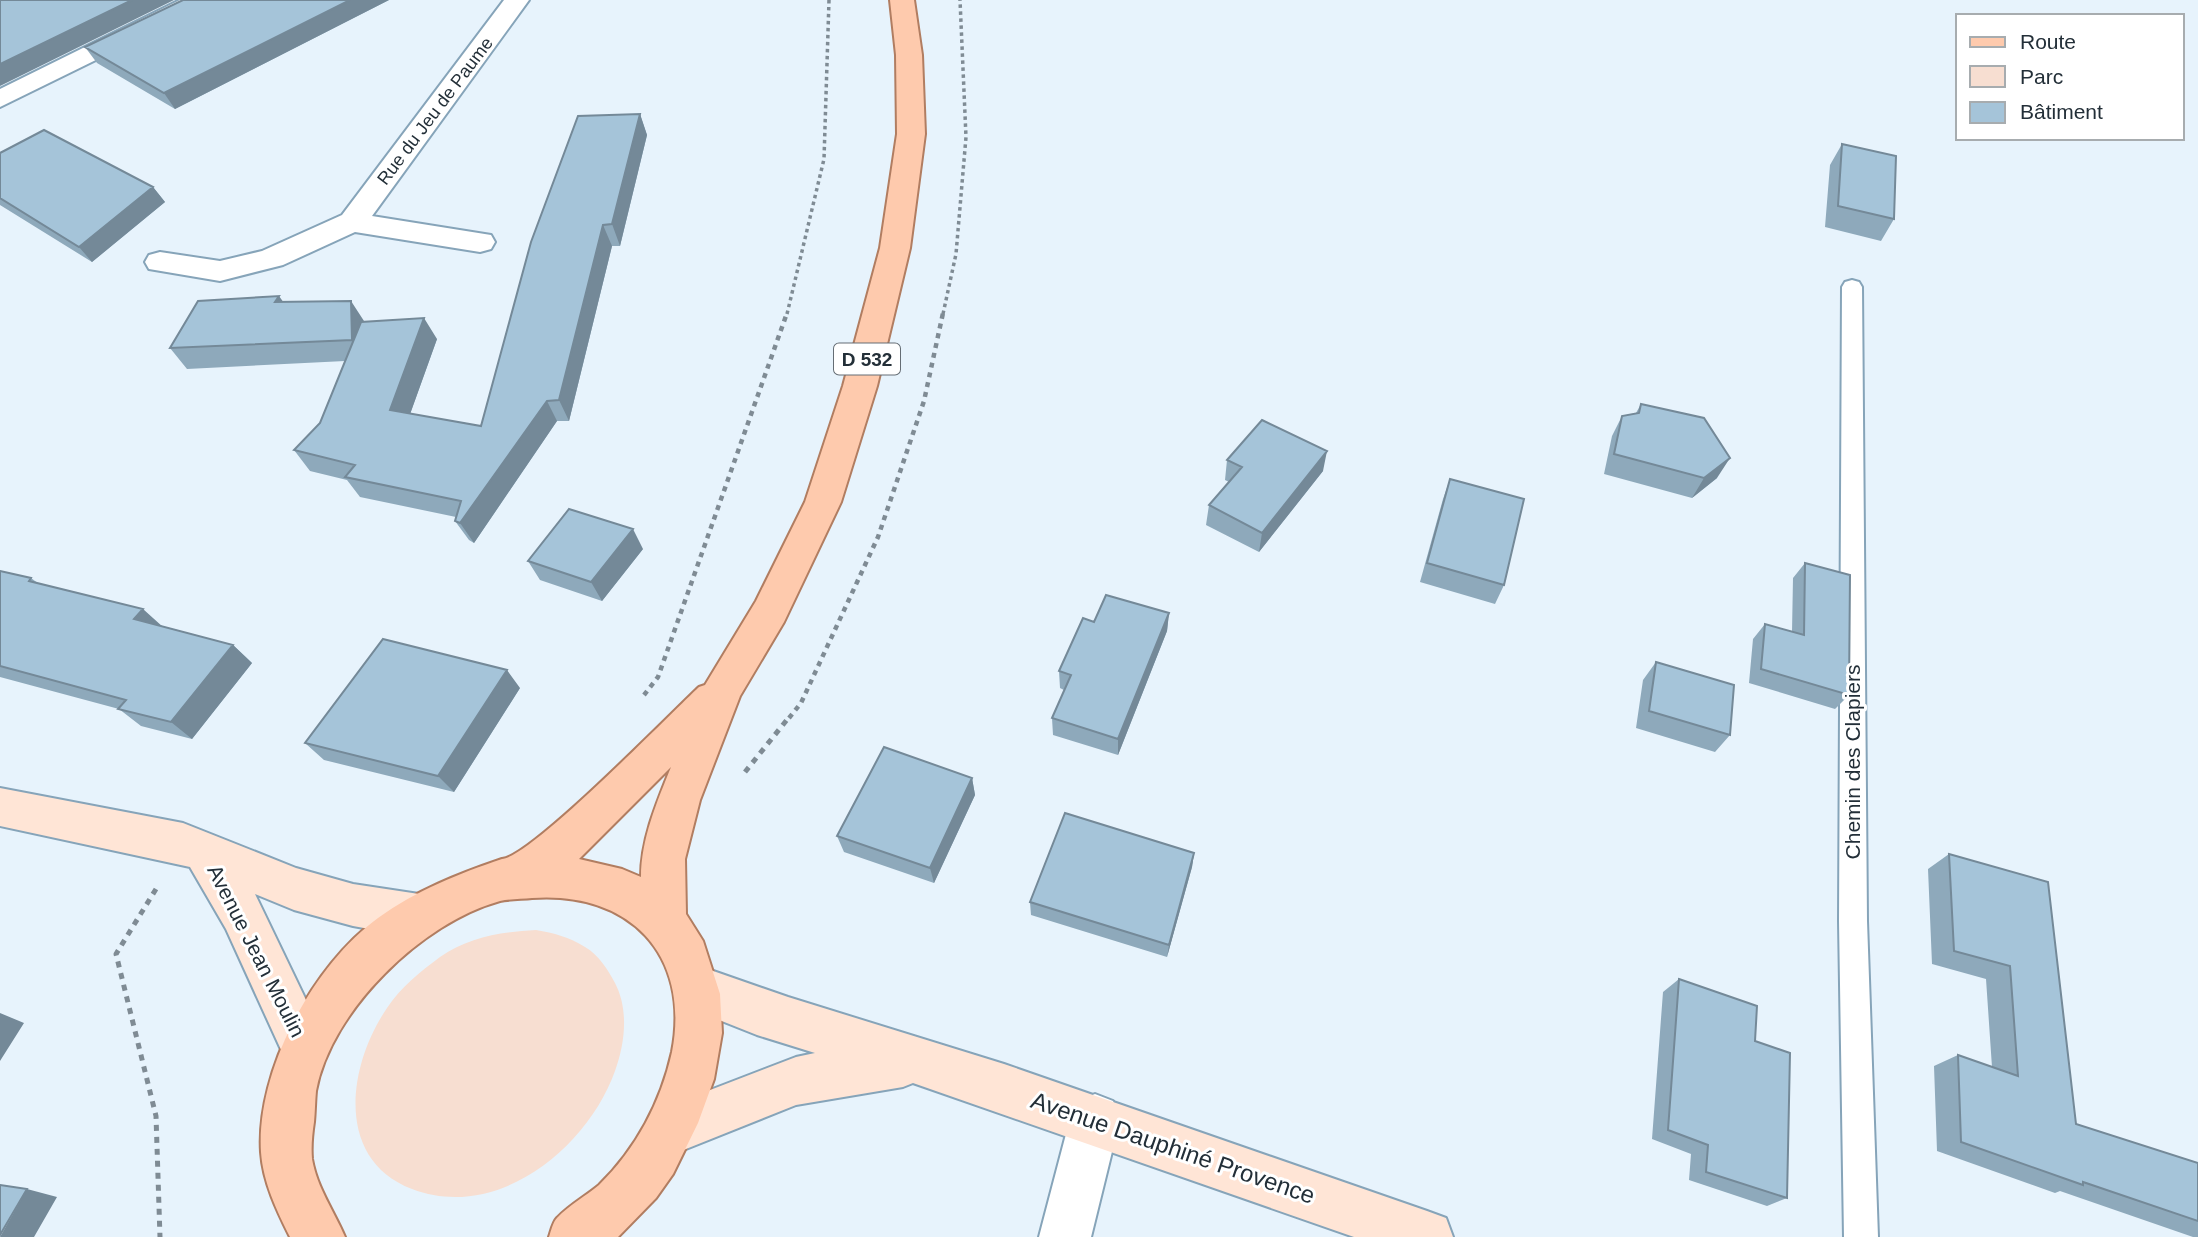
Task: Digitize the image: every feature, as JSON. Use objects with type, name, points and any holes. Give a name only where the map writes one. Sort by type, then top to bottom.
[{"type":"main road","name":"D 532","points":[[663,920],[663,859],[679,800],[722,690],[770,611],[823,502],[863,374],[895,248],[911,134],[909,55],[902,0]]},
{"type":"main road","name":"D 532","points":[[523,876],[564,844],[722,690]]},
{"type":"main road","name":"Avenue Jean Moulin","points":[[0,807],[195,849],[294,889],[353,905],[419,916]]},
{"type":"main road","name":"Avenue Jean Moulin","points":[[195,849],[242,914],[305,1048]]},
{"type":"main road","points":[[319,1237],[296,1198],[286,1150],[289,1099],[305,1048],[335,997],[373,952],[419,916],[452,897],[488,884],[523,876],[576,876],[624,891],[663,920],[687,958],[696,988],[699,1033],[691,1081],[671,1129],[637,1182],[589,1228],[575,1237]]},
{"type":"main road","name":"Avenue Dauphiné Provence","points":[[696,988],[807,1029],[919,1060],[1095,1119],[1427,1237]]},
{"type":"main road","name":"Avenue Dauphiné Provence","points":[[671,1129],[796,1081],[919,1060]]},
{"type":"street","points":[[0,99],[199,0]]},
{"type":"street","name":"Rue du Jeu de Paume","points":[[352,222],[517,0]]},
{"type":"street","points":[[160,262],[220,271],[272,258],[352,222],[481,242]]},
{"type":"street","points":[[1065,1237],[1095,1119]]},
{"type":"lane","name":"Chemin des Clapiers","points":[[1852,286],[1853,921],[1861,1237]]},
{"type":"path","points":[[641,699],[658,677],[786,317],[824,159],[829,0]]},
{"type":"path","points":[[160,1237],[156,1116],[116,954],[195,849]]},
{"type":"green space","points":[[536,930],[567,938],[590,950],[606,968],[619,993],[624,1015],[623,1038],[615,1071],[602,1099],[584,1126],[562,1150],[536,1171],[507,1186],[476,1195],[444,1197],[412,1189],[387,1175],[370,1156],[360,1134],[356,1109],[357,1082],[363,1056],[374,1031],[398,994],[418,974],[451,950],[486,937]]},
{"type":"building","points":[[0,0],[132,0],[0,64]]},
{"type":"building","points":[[183,0],[350,0],[164,93],[85,47]]},
{"type":"building","points":[[640,114],[612,224],[603,225],[559,400],[547,401],[460,523],[455,521],[461,501],[345,477],[355,465],[294,450],[320,423],[361,322],[424,318],[390,410],[481,426],[531,242],[578,116]]},
{"type":"building","points":[[44,130],[153,187],[79,247],[0,198],[0,153]]},
{"type":"building","points":[[1842,144],[1896,156],[1894,219],[1838,206]]},
{"type":"building","points":[[279,296],[275,302],[351,301],[352,340],[170,348],[198,301]]},
{"type":"building","points":[[1641,404],[1704,418],[1730,458],[1704,478],[1614,454],[1622,416],[1639,413]]},
{"type":"building","points":[[1262,420],[1327,451],[1262,533],[1209,505],[1242,467],[1227,460]]},
{"type":"building","points":[[1450,479],[1524,499],[1504,585],[1427,563]]},
{"type":"building","points":[[569,509],[633,529],[591,582],[528,561]]},
{"type":"building","points":[[1805,563],[1850,575],[1849,695],[1761,669],[1765,624],[1804,635]]},
{"type":"building","points":[[0,571],[31,578],[29,581],[143,609],[134,619],[233,645],[171,722],[118,709],[126,700],[0,666]]},
{"type":"building","points":[[1106,595],[1169,613],[1118,739],[1052,718],[1071,675],[1059,671],[1083,618],[1094,622]]},
{"type":"building","points":[[383,639],[507,670],[438,776],[305,743]]},
{"type":"building","points":[[1656,662],[1734,685],[1730,735],[1649,711]]},
{"type":"building","points":[[884,747],[972,778],[930,868],[837,836]]},
{"type":"building","points":[[1065,813],[1194,853],[1169,945],[1030,902]]},
{"type":"building","points":[[1949,854],[2048,882],[2076,1124],[2198,1163],[2198,1221],[2083,1182],[2083,1185],[1961,1142],[1958,1055],[2018,1076],[2010,966],[1954,951]]},
{"type":"building","points":[[1679,979],[1757,1006],[1755,1041],[1790,1053],[1787,1198],[1706,1172],[1708,1145],[1668,1130]]},
{"type":"building","points":[[0,1185],[27,1189],[0,1235]]}]
